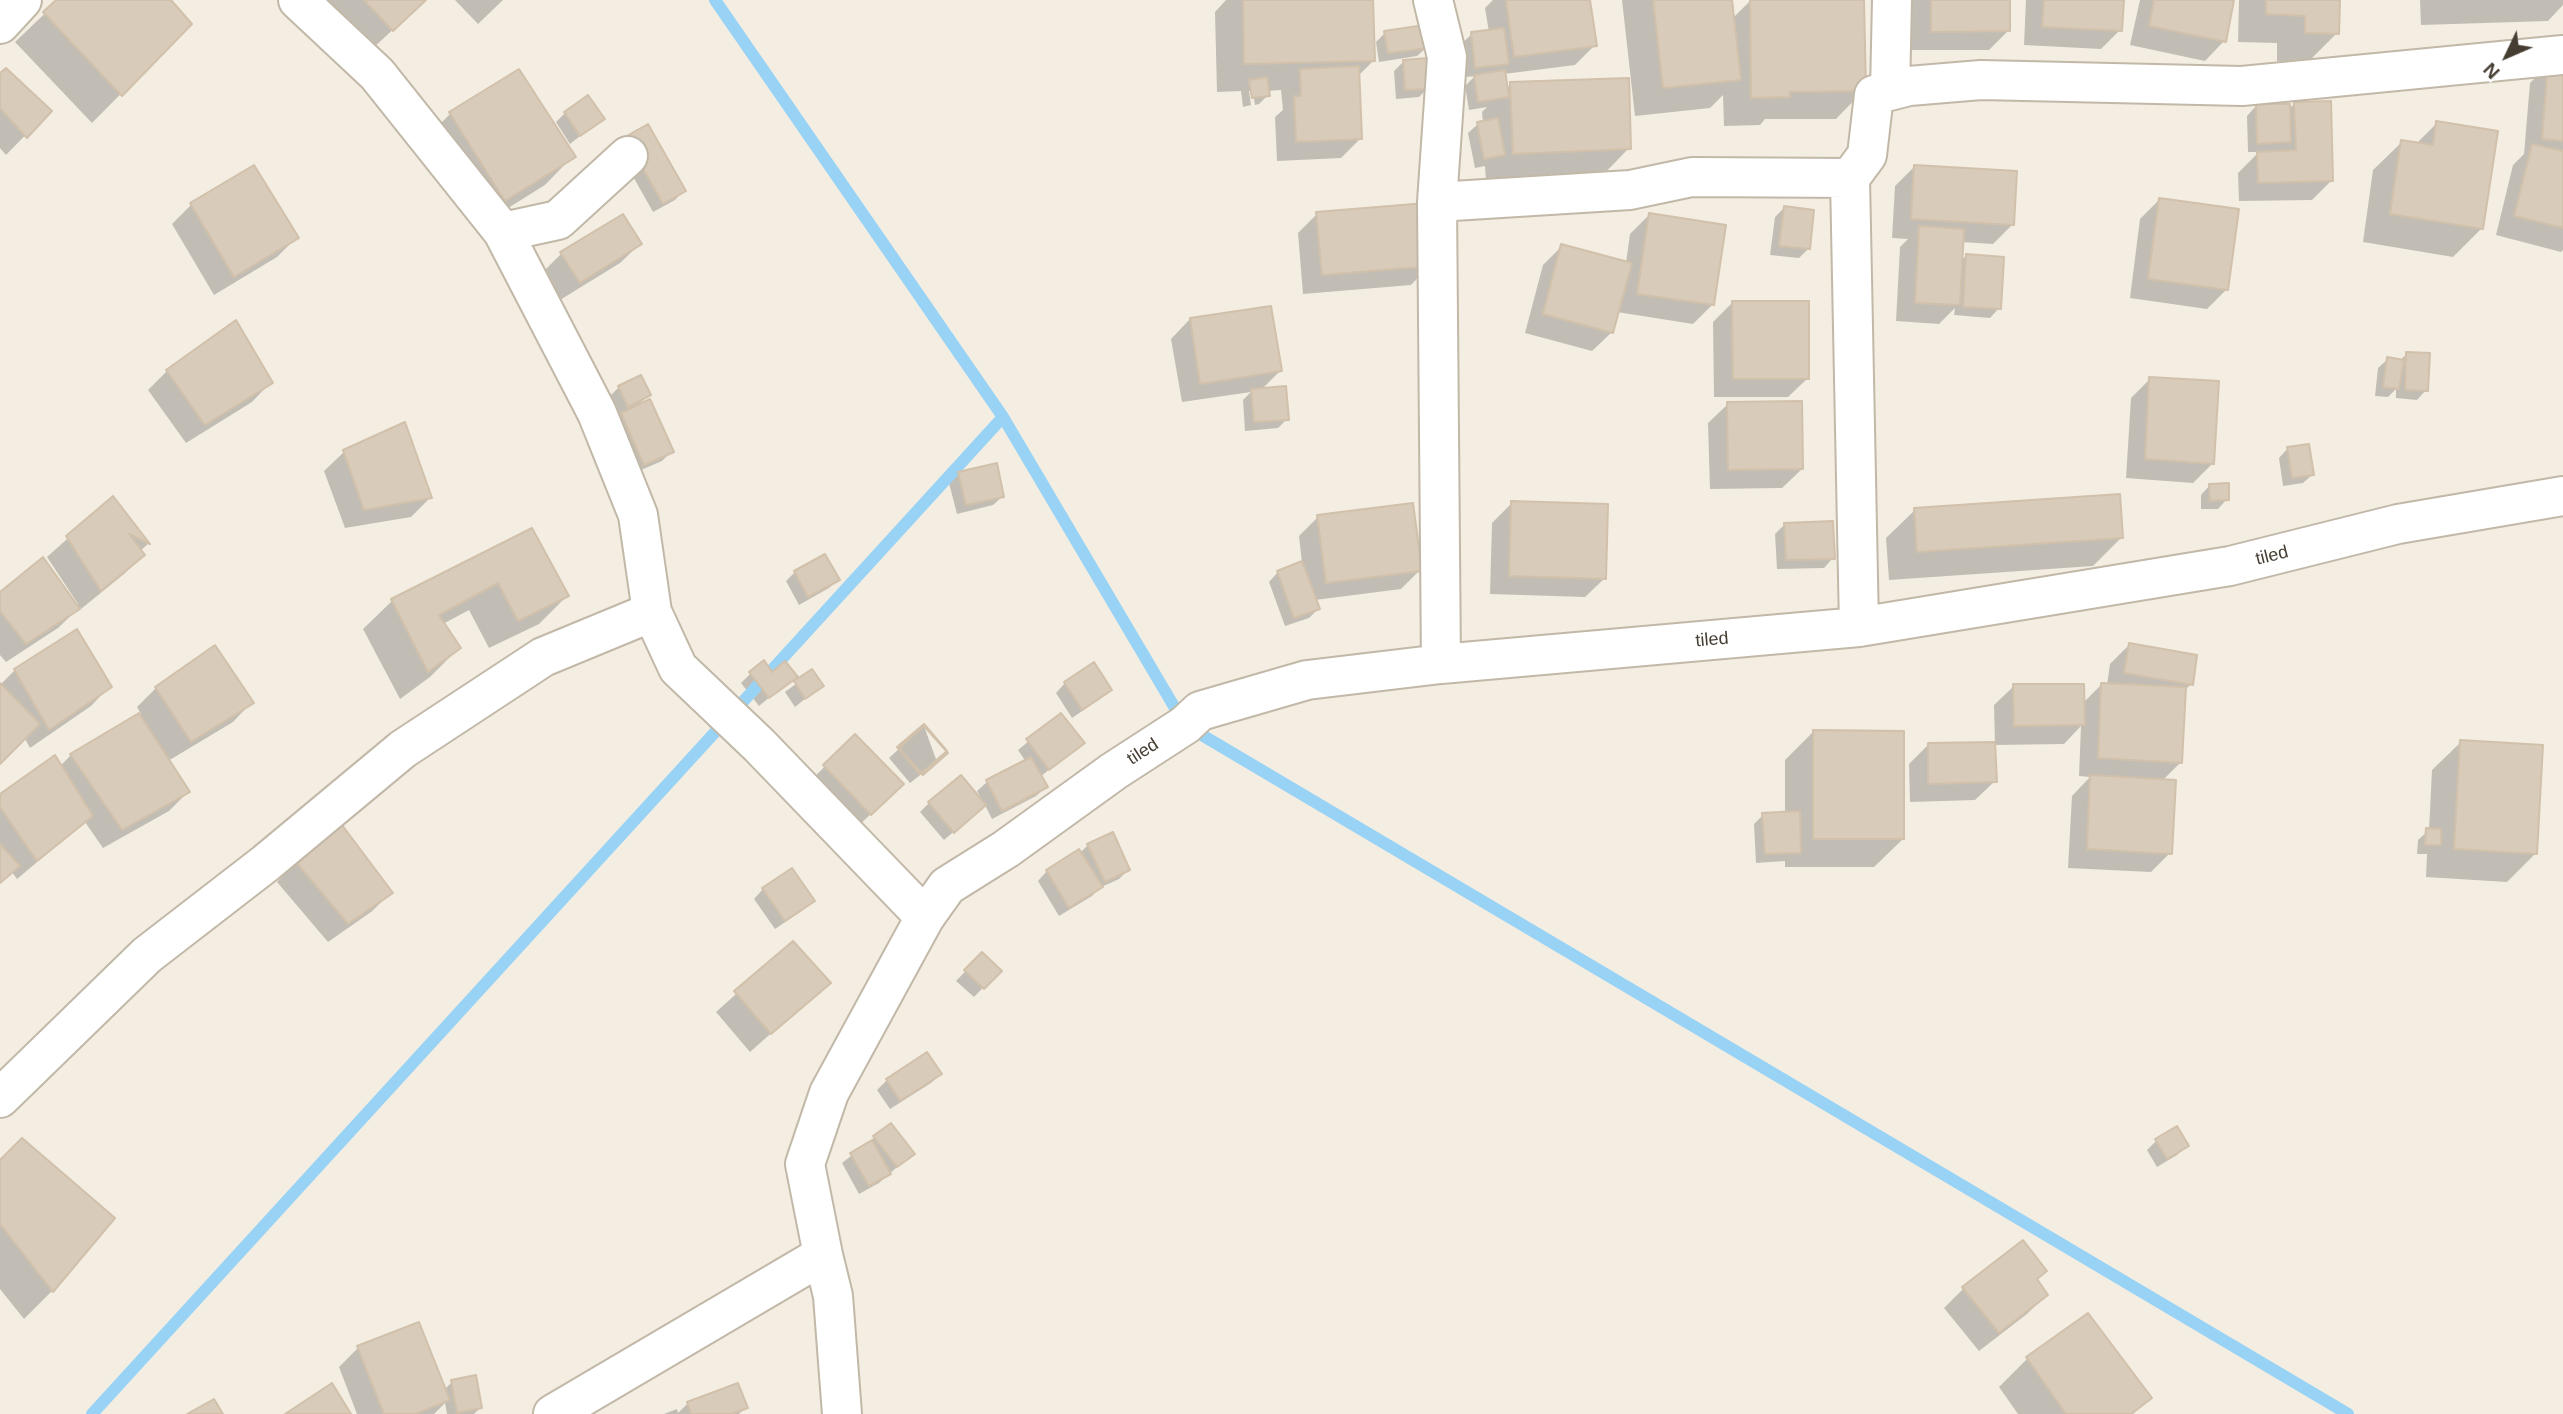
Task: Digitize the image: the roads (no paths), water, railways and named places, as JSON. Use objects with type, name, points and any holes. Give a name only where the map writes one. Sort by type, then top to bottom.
[{"type":"street","points":[[0,24],[22,0]]},
{"type":"street","points":[[298,0],[377,74],[503,232],[597,413],[638,515],[652,612],[678,667],[759,745],[925,917]]},
{"type":"street","points":[[1433,0],[1447,57],[1437,202],[1441,664]]},
{"type":"street","points":[[1890,91],[1892,0]]},
{"type":"street","points":[[1858,626],[1850,178],[1867,155],[1874,95],[1909,86],[1981,80],[2242,86],[2563,55]]},
{"type":"street","points":[[503,232],[558,220],[628,156]]},
{"type":"street","points":[[1437,202],[1630,190],[1692,177],[1850,178]]},
{"type":"street","name":"tiled","points":[[842,1414],[834,1296],[805,1164],[829,1093],[925,917],[947,886],[1006,849],[1114,771],[1185,725],[1199,711],[1307,680],[1441,664],[1858,626],[2230,566],[2398,524],[2563,496]]},
{"type":"street","points":[[5,1083],[147,955],[266,863],[403,749],[543,657],[652,612]]},
{"type":"street","points":[[552,1414],[823,1255]]},
{"type":"waterway","points":[[715,0],[1003,417],[1185,725],[2348,1414]]},
{"type":"waterway","points":[[92,1414],[1003,417]]}]
